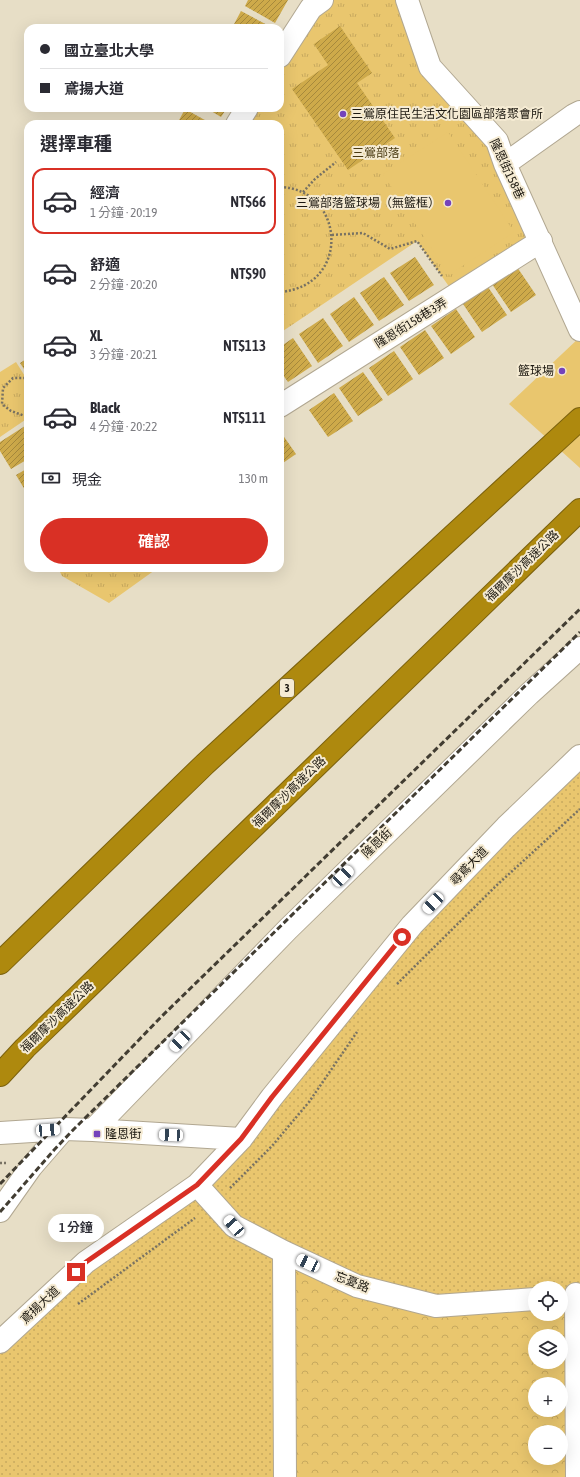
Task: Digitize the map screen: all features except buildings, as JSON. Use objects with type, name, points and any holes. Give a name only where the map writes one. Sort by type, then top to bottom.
[{"type":"highway","name":"3","points":[[0,963],[205,764],[580,419]]},
{"type":"highway","name":"福爾摩沙高速公路","points":[[0,1075],[24,1048],[580,510]]},
{"type":"street","points":[[284,50],[311,8],[322,0]]},
{"type":"street","name":"隆恩街158巷","points":[[407,0],[430,67],[497,141],[505,164],[580,330]]},
{"type":"street","points":[[505,164],[574,114],[580,112]]},
{"type":"street","name":"隆恩街158巷3弄","points":[[284,402],[541,241]]},
{"type":"street","name":"隆恩街","points":[[93,1130],[288,929],[529,694],[580,648]]},
{"type":"street","name":"尋鳶大道","points":[[197,1185],[241,1139],[272,1097],[412,925],[506,827],[580,756]]},
{"type":"street","points":[[0,1210],[31,1167],[64,1129]]},
{"type":"street","points":[[0,1133],[64,1129],[241,1139]]},
{"type":"street","name":"忘憂路","points":[[197,1185],[234,1226],[284,1252],[357,1286],[436,1306],[528,1299]]},
{"type":"street","name":"鳶揚大道","points":[[0,1342],[86,1262],[197,1185]]},
{"type":"street","points":[[284,1252],[285,1477]]},
{"type":"street","points":[[572,1294],[577,1477]]},
{"type":"path","points":[[303,192],[315,179],[336,162]]},
{"type":"path","points":[[284,188],[303,192],[318,203],[327,218],[332,235],[331,253],[323,270],[310,283],[294,291],[284,292]]},
{"type":"path","points":[[332,235],[363,233],[390,249],[417,241],[455,295]]},
{"type":"path","points":[[24,378],[13,378],[3,388],[2,404],[11,411],[24,416]]},
{"type":"green space","name":"三鶯部落","points":[[322,0],[407,0],[430,67],[497,141],[541,241],[455,295],[417,241],[284,330],[284,120],[240,120],[244,112],[284,112],[284,51]]},
{"type":"green space","name":"三鶯部落籃球場（無籃框）","points":[[448,132],[514,232],[449,275],[383,174]]},
{"type":"green space","name":"籃球場","points":[[580,337],[580,468],[509,404]]},
{"type":"green space","points":[[16,362],[24,375],[24,421],[0,437],[0,372]]},
{"type":"green space","points":[[60,572],[152,572],[109,603],[62,576]]},
{"type":"green space","points":[[580,756],[580,1292],[568,1294],[568,1281],[528,1281],[528,1304],[285,1477],[0,1477],[0,1342],[197,1185],[412,925]]},
{"type":"green space","points":[[284,1252],[436,1306],[528,1299],[528,1321],[568,1321],[568,1295],[576,1294],[580,1477],[285,1477]]},
{"type":"railway","points":[[0,1184],[161,1017],[580,609]]},
{"type":"railway","points":[[0,1212],[74,1129],[580,632]]},
{"type":"place","name":"三鶯原住民生活文化園區部落聚會所","points":[[343,114]]},
{"type":"place","name":"三鶯部落籃球場（無籃框）","points":[[448,203]]},
{"type":"place","name":"籃球場","points":[[562,371]]},
{"type":"place","name":"隆恩街","points":[[97,1134]]},
{"type":"route","points":[[76,1272],[86,1262],[197,1185],[241,1139],[272,1097],[402,937]]}]
